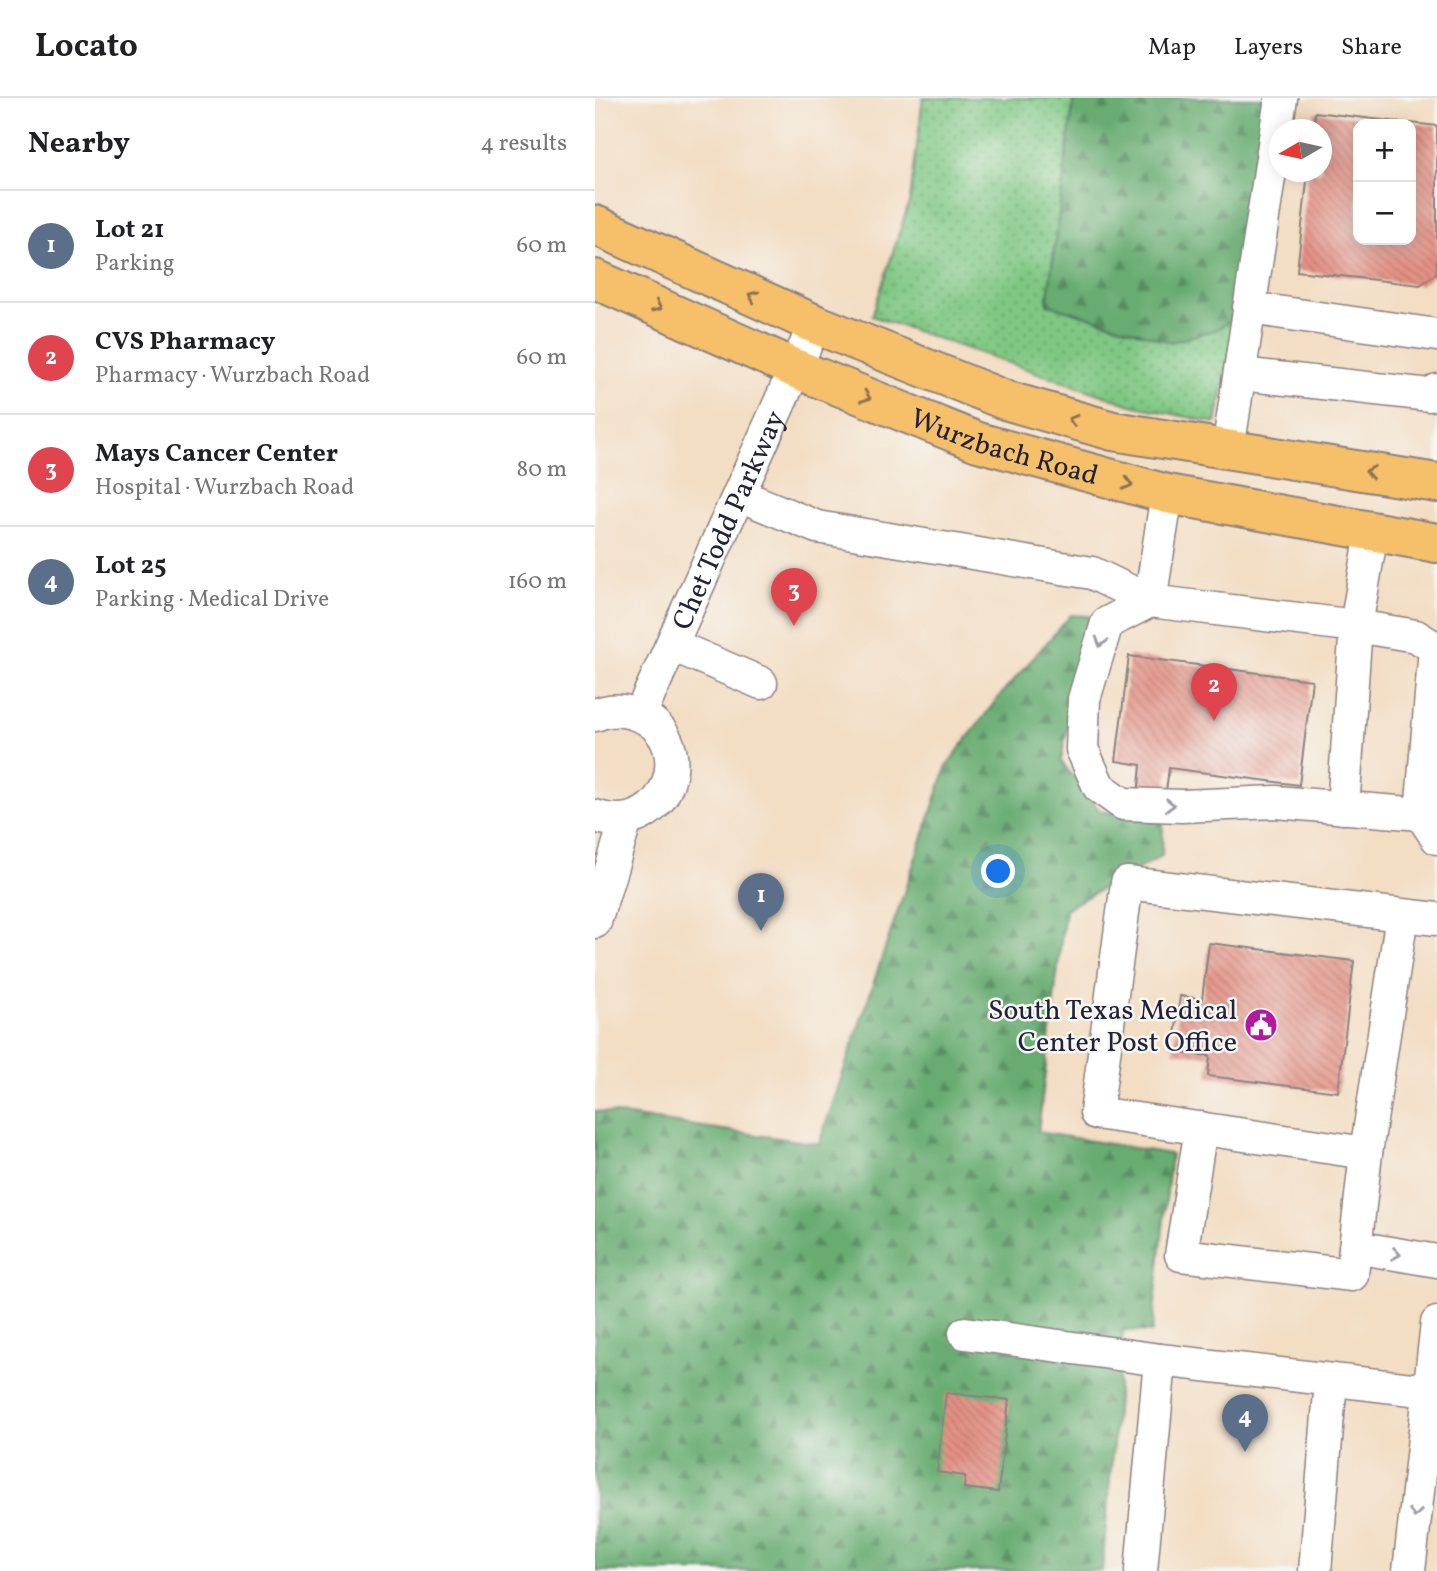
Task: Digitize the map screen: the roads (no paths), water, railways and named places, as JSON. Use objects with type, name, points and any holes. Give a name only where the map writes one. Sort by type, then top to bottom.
[{"type":"main road","name":"Wurzbach Road","points":[[595,225],[815,324],[1005,400],[1113,431],[1432,479]]},
{"type":"main road","name":"Wurzbach Road","points":[[595,279],[794,368],[978,442],[1167,494],[1372,532],[1428,546]]},
{"type":"street","points":[[1228,450],[1280,98]]},
{"type":"street","points":[[1249,308],[1437,335]]},
{"type":"street","name":"Chet Todd Parkway","points":[[640,715],[815,324]]},
{"type":"street","points":[[1240,374],[1430,395],[1437,390]]},
{"type":"street","points":[[1150,601],[1167,494]]},
{"type":"street","points":[[739,495],[817,527],[1092,573],[1150,601],[1416,636],[1435,648],[1432,822],[1343,808],[1276,802],[1182,806],[1123,804],[1099,786],[1082,749],[1084,699],[1107,623],[1150,601]]},
{"type":"street","points":[[1343,808],[1356,626],[1372,532]]},
{"type":"street","points":[[672,645],[761,683]]},
{"type":"street","points":[[595,715],[622,710],[640,715],[655,725],[665,739],[671,756],[671,773],[666,790],[656,804],[642,815],[610,818],[595,922]]},
{"type":"street","points":[[1366,1153],[1096,1113],[1127,883],[1437,919]]},
{"type":"street","points":[[1201,1128],[1181,1255],[1352,1275],[1366,1153],[1402,915]]},
{"type":"street","points":[[1355,1247],[1437,1261]]},
{"type":"street","points":[[1409,1571],[1437,1323]]},
{"type":"street","points":[[965,1333],[1160,1360],[1429,1391]]},
{"type":"street","points":[[1141,1571],[1160,1360]]},
{"type":"street","points":[[1315,1571],[1331,1380]]},
{"type":"place","name":"Mays Cancer Center","points":[[794,626]]},
{"type":"place","name":"CVS Pharmacy","points":[[1214,721]]},
{"type":"place","name":"Lot 21","points":[[761,931]]},
{"type":"place","name":"South Texas Medical Center Post Office","points":[[1261,1025]]},
{"type":"place","name":"Lot 25","points":[[1245,1452]]}]
